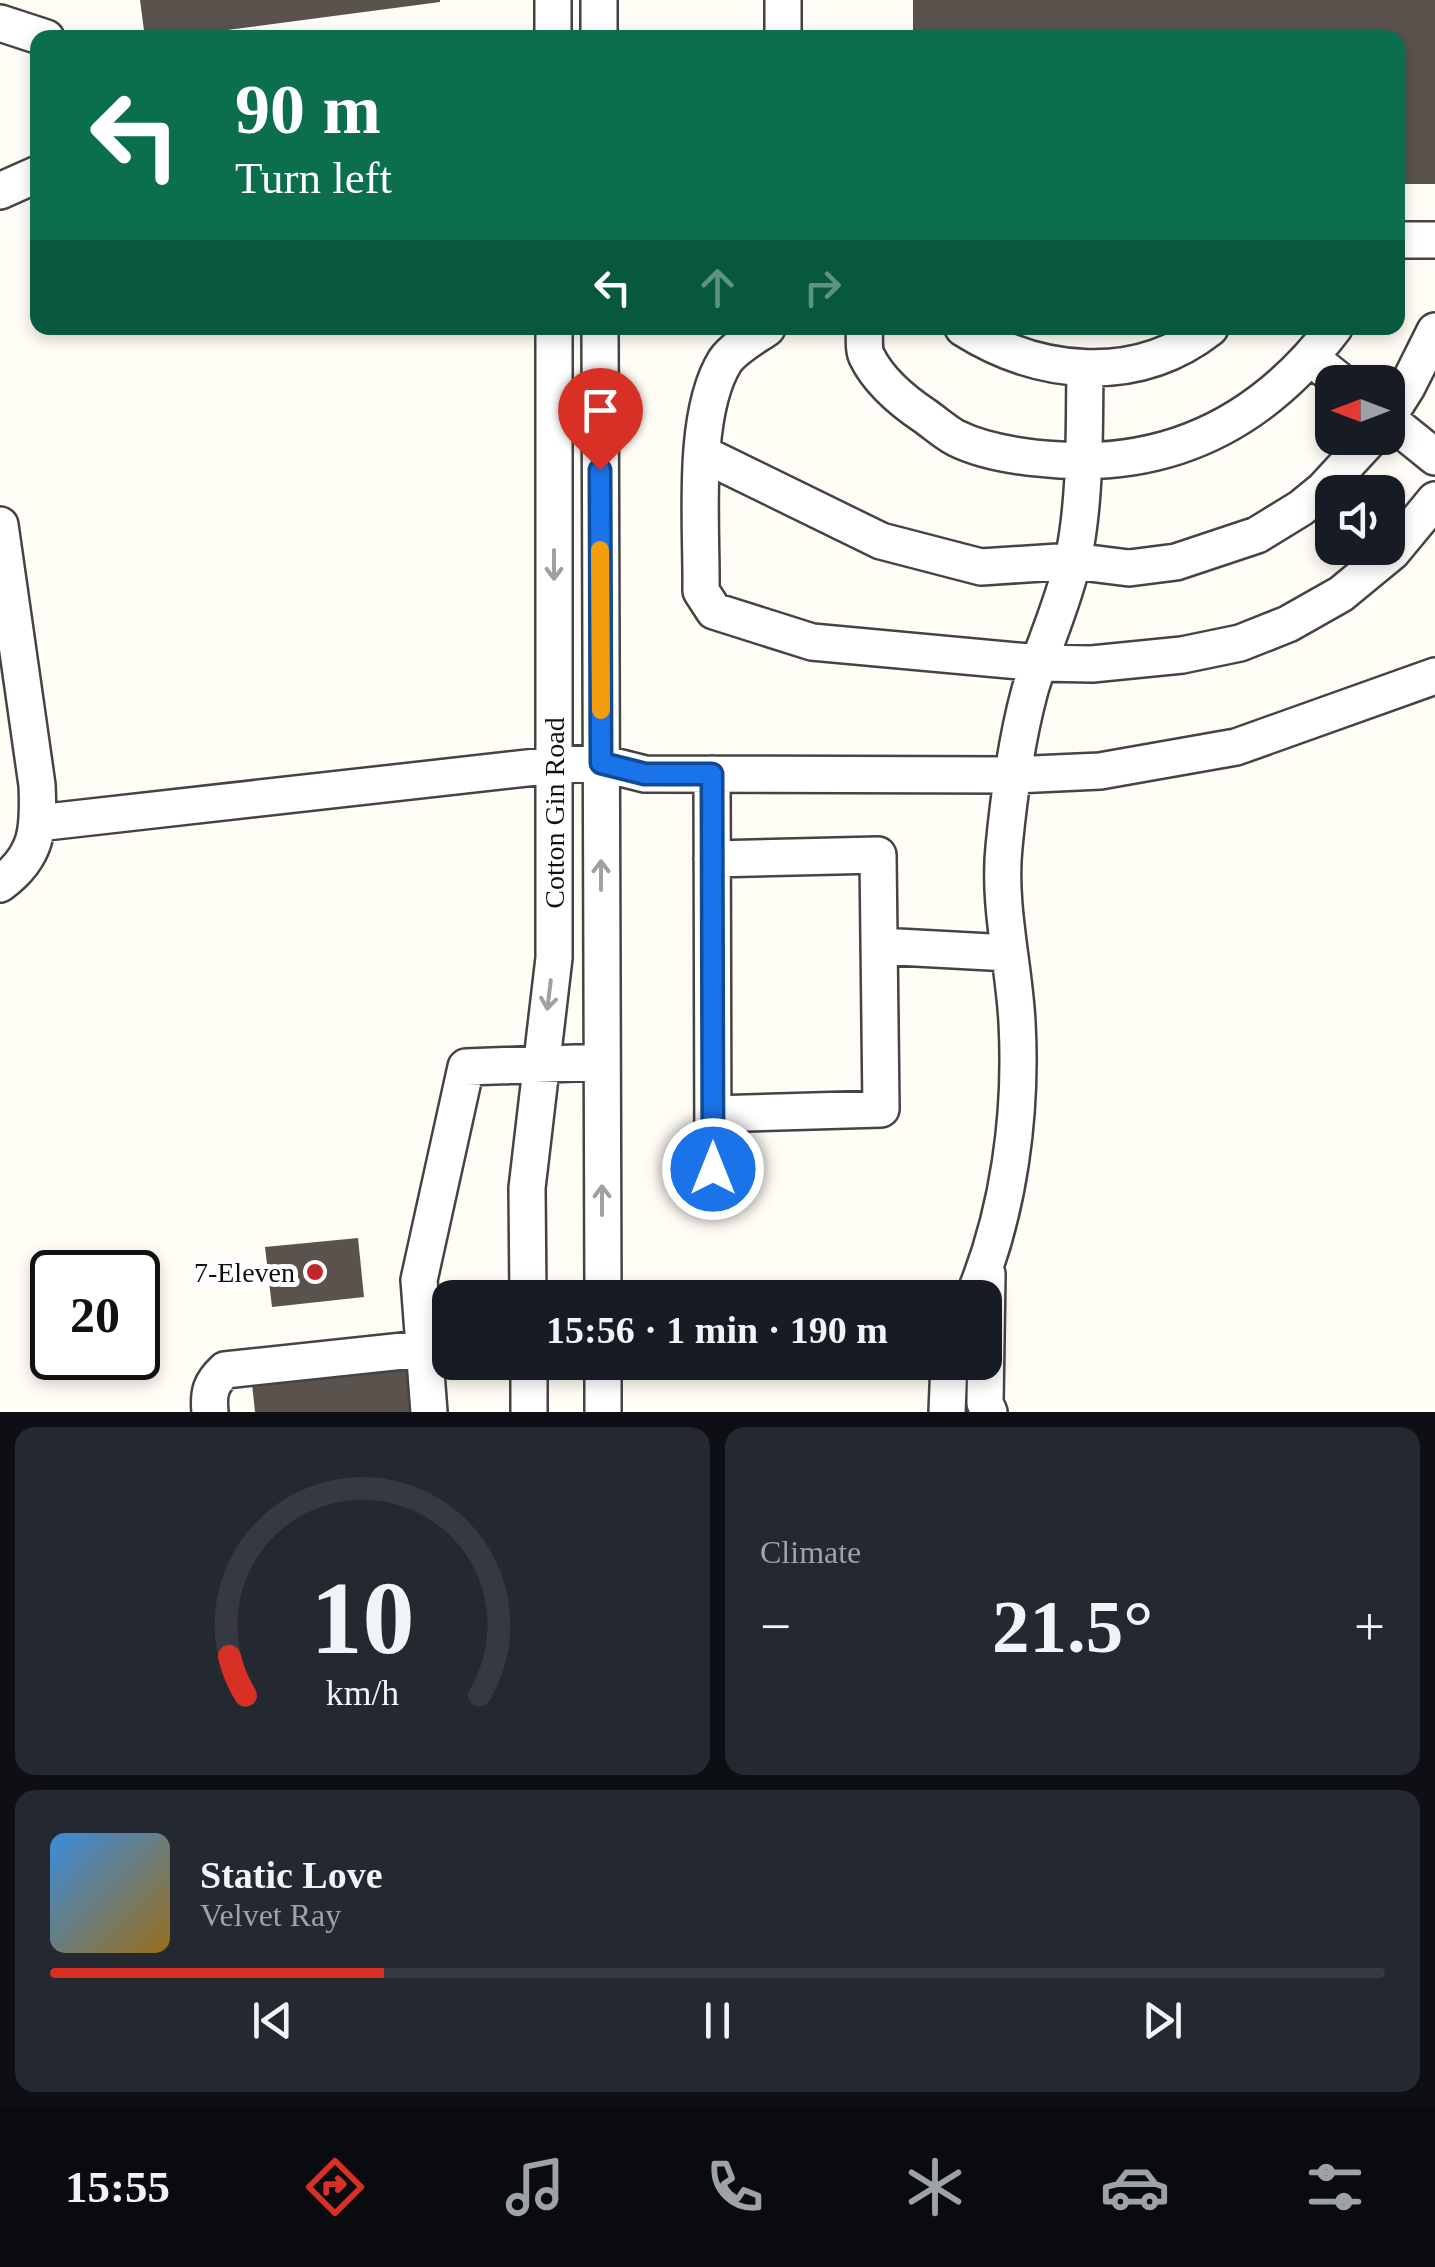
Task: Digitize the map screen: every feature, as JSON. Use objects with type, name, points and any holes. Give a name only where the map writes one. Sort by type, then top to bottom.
[{"type":"street","points":[[553,0],[553,30]]},
{"type":"street","points":[[599,0],[599,30]]},
{"type":"street","points":[[783,30],[784,0]]},
{"type":"street","points":[[0,22],[30,32]]},
{"type":"street","points":[[0,190],[30,177]]},
{"type":"street","points":[[1405,240],[1435,240]]},
{"type":"street","points":[[1405,390],[1435,331]]},
{"type":"street","name":"Cotton Gin Road","points":[[528,1280],[526,1188],[554,958],[554,335]]},
{"type":"street","name":"Cotton Gin Road","points":[[600,335],[603,1280]]},
{"type":"street","points":[[758,335],[727,357],[710,393],[703,454],[701,590],[714,610],[812,642],[1092,664],[1182,656],[1240,643],[1288,624],[1341,594],[1392,552],[1435,500]]},
{"type":"street","points":[[864,335],[865,355],[902,400],[958,439],[1028,458],[1084,462],[1110,462],[1166,452],[1210,434],[1266,399],[1311,358],[1329,335]]},
{"type":"street","points":[[975,335],[1037,363],[1085,370],[1134,364],[1168,352],[1198,335]]},
{"type":"street","points":[[1311,358],[1320,365]]},
{"type":"street","points":[[980,1280],[1011,1158],[1018,1077],[1017,1021],[1004,917],[1004,852],[1013,774],[1030,690],[1073,562],[1084,462],[1085,370]]},
{"type":"street","points":[[1405,432],[1435,456]]},
{"type":"street","points":[[555,433],[600,433]]},
{"type":"street","points":[[703,454],[880,541],[980,566],[1073,562],[1107,568],[1160,564],[1257,535],[1301,508],[1355,455]]},
{"type":"street","points":[[0,524],[38,785],[38,824],[32,851],[0,884]]},
{"type":"street","points":[[38,824],[554,765],[601,763],[645,774],[1100,772],[1236,747],[1435,676]]},
{"type":"street","points":[[712,774],[713,1169]]},
{"type":"street","points":[[712,859],[878,855],[882,1109],[713,1114]]},
{"type":"street","points":[[879,946],[1009,953]]},
{"type":"street","points":[[432,1326],[418,1280],[466,1067],[602,1062]]},
{"type":"street","points":[[987,1264],[988,1412]]},
{"type":"street","points":[[210,1412],[212,1381],[226,1370],[432,1347]]},
{"type":"street","points":[[429,1412],[433,1380]]},
{"type":"street","points":[[529,1380],[529,1412]]},
{"type":"street","points":[[603,1380],[603,1412]]},
{"type":"street","points":[[947,1412],[949,1380]]},
{"type":"building","points":[[140,0],[440,0],[227,30],[144,30]]},
{"type":"building","points":[[913,0],[1435,0],[1435,184],[1405,184],[1405,30],[913,30]]},
{"type":"building","name":"7-Eleven","points":[[358,1238],[364,1297],[272,1307],[265,1247]]},
{"type":"building","points":[[407,1368],[412,1412],[255,1412],[252,1384]]},
{"type":"slow traffic","points":[[600,550],[601,710]]},
{"type":"place","name":"7-Eleven","points":[[315,1272]]},
{"type":"route","points":[[600,470],[601,763],[645,774],[712,774],[713,1169]]}]
